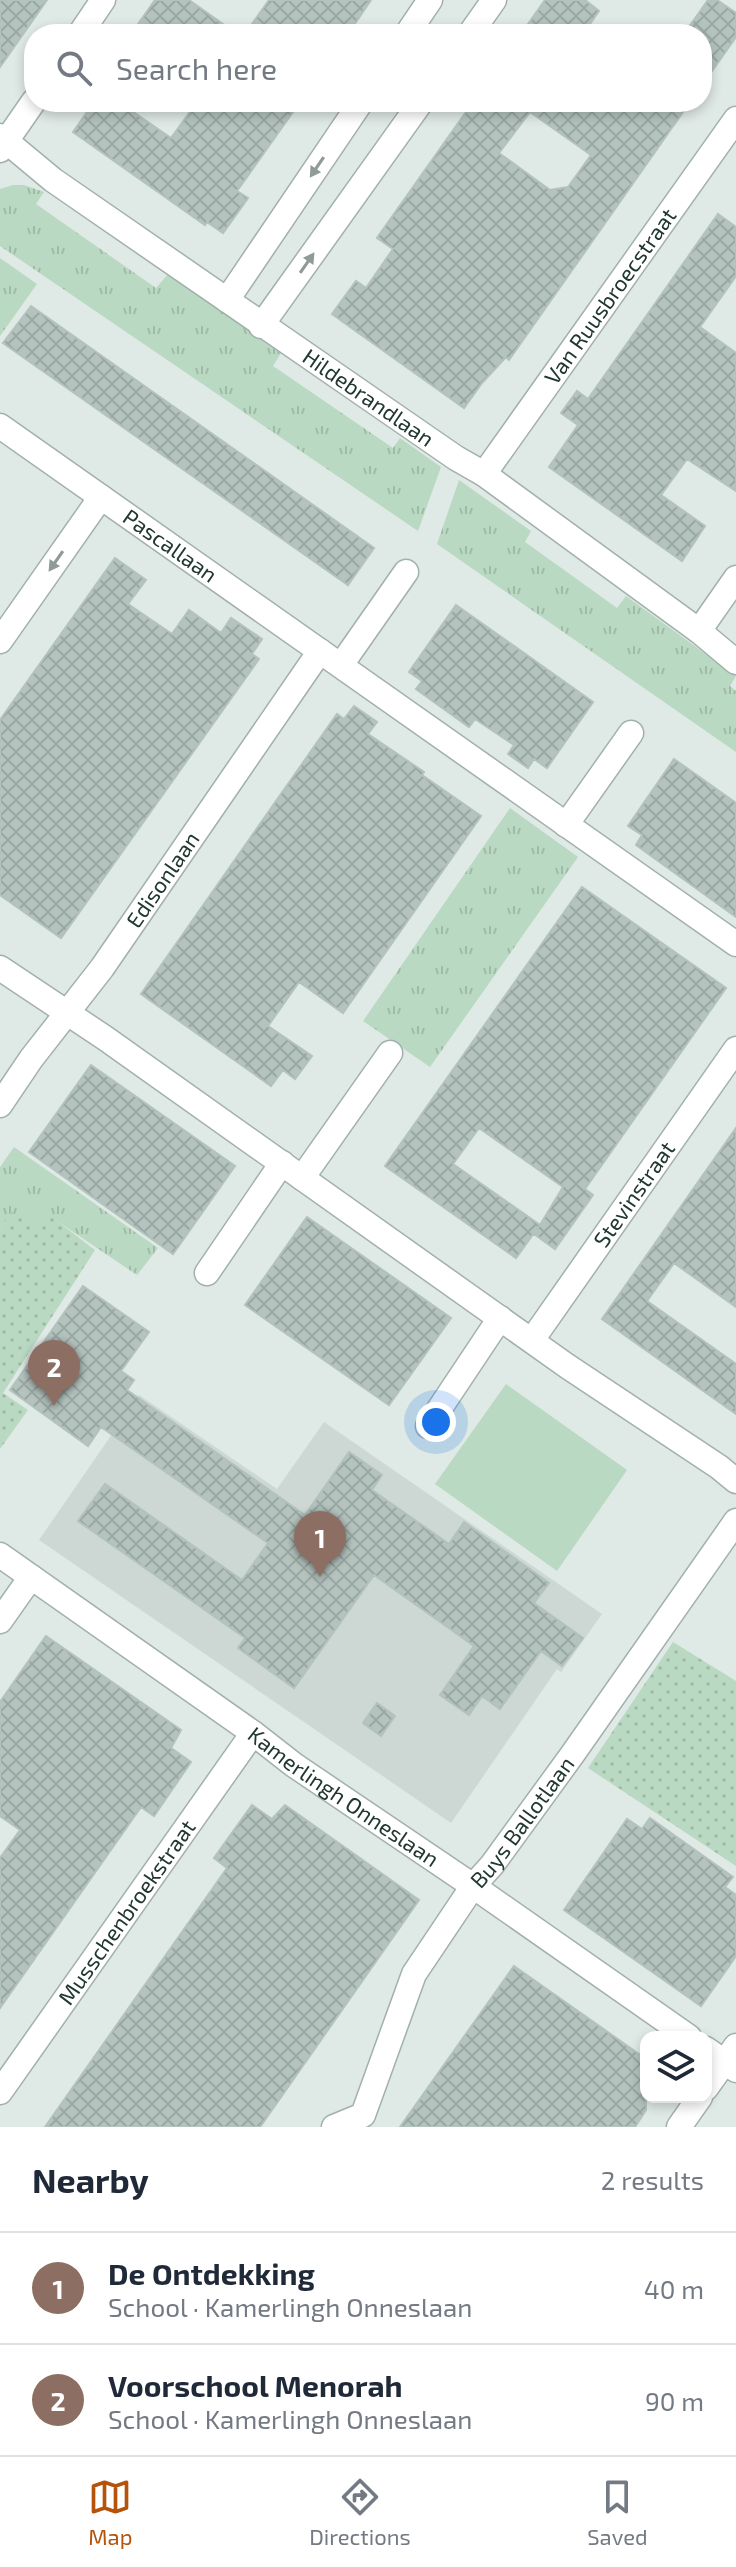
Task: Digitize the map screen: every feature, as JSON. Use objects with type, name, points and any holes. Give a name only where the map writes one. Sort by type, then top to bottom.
[{"type":"street","points":[[87,24],[103,0]]},
{"type":"street","points":[[414,24],[430,0]]},
{"type":"street","points":[[477,24],[494,0]]},
{"type":"street","points":[[2,142],[25,112]]},
{"type":"street","points":[[227,300],[354,112]]},
{"type":"street","points":[[261,326],[414,112]]},
{"type":"street","name":"Van Ruusbroecstraat","points":[[484,474],[736,119]]},
{"type":"street","name":"Hildebrandlaan","points":[[2,142],[261,326],[484,474],[699,631],[736,662]]},
{"type":"street","name":"Pascallaan","points":[[0,426],[736,944]]},
{"type":"street","points":[[0,641],[101,497]]},
{"type":"street","points":[[341,665],[406,572]]},
{"type":"street","points":[[699,631],[736,578]]},
{"type":"street","name":"Edisonlaan","points":[[0,1105],[102,968],[320,651]]},
{"type":"street","points":[[566,825],[631,733]]},
{"type":"street","points":[[0,968],[736,1481]]},
{"type":"street","name":"Stevinstraat","points":[[532,1340],[736,1049]]},
{"type":"street","points":[[302,1178],[390,1053]]},
{"type":"street","points":[[207,1273],[282,1163]]},
{"type":"street","points":[[428,1426],[500,1318]]},
{"type":"street","name":"Buys Ballotlaan","points":[[334,2127],[363,2115],[414,1974],[473,1886],[492,1865],[572,1755],[736,1521]]},
{"type":"street","name":"Kamerlingh Onneslaan","points":[[0,1555],[294,1765],[680,2031]]},
{"type":"street","points":[[0,1621],[31,1577]]},
{"type":"street","name":"Musschenbroekstraat","points":[[0,2092],[253,1733]]},
{"type":"street","points":[[712,2078],[726,2056]]},
{"type":"street","points":[[679,2127],[696,2103]]},
{"type":"shaded area","points":[[139,1395],[277,1489],[324,1422],[602,1614],[561,1672],[557,1669],[451,1823],[39,1540]]},
{"type":"green space","points":[[24,185],[44,192],[36,204],[156,288],[169,273],[281,353],[273,366],[393,448],[400,438],[441,467],[418,531],[0,246],[0,189]]},
{"type":"green space","points":[[0,258],[37,284],[0,336]]},
{"type":"green space","points":[[459,480],[531,531],[525,542],[617,608],[626,596],[736,676],[730,686],[736,691],[736,752],[437,544]]},
{"type":"green space","points":[[510,808],[578,857],[430,1067],[363,1021]]},
{"type":"green space","points":[[14,1147],[158,1248],[137,1275],[48,1215],[37,1228],[11,1213],[0,1228],[0,1167]]},
{"type":"green space","points":[[11,1212],[37,1227],[48,1214],[95,1250],[3,1393],[28,1410],[0,1449],[0,1228]]},
{"type":"green space","points":[[506,1384],[627,1470],[557,1571],[435,1484]]},
{"type":"green space","points":[[673,1642],[736,1681],[736,1866],[588,1768]]},
{"type":"building","points":[[0,0],[47,0],[30,24],[24,24],[24,33],[0,67]]},
{"type":"building","points":[[155,0],[189,0],[223,24],[138,24]]},
{"type":"building","points":[[269,0],[371,0],[355,24],[252,24]]},
{"type":"building","points":[[545,0],[585,0],[599,11],[590,24],[528,24]]},
{"type":"building","points":[[708,0],[717,0],[736,13],[736,37],[712,71],[712,24],[691,24]]},
{"type":"building","points":[[87,112],[133,112],[171,138],[190,112],[293,112],[237,191],[248,198],[223,233],[207,222],[205,225],[73,132]]},
{"type":"building","points":[[466,112],[530,112],[683,112],[509,360],[506,357],[464,408],[332,314],[356,281],[366,288],[393,249],[377,238]],"holes":[[[530,112],[591,155],[568,187],[550,190],[499,153]]]},
{"type":"building","points":[[718,214],[736,227],[736,276],[700,327],[736,353],[736,491],[687,459],[661,495],[705,526],[682,561],[549,467],[578,425],[561,413],[577,391],[588,399]]},
{"type":"building","points":[[31,306],[374,548],[348,585],[3,343]]},
{"type":"building","points":[[115,558],[146,580],[128,604],[172,634],[189,610],[221,633],[231,618],[262,639],[252,654],[259,659],[61,938],[0,895],[0,720]]},
{"type":"building","points":[[456,605],[593,702],[547,768],[534,759],[528,768],[508,754],[514,745],[475,719],[469,727],[416,689],[422,681],[409,672]]},
{"type":"building","points":[[354,706],[377,722],[368,734],[481,816],[343,1013],[299,982],[268,1026],[312,1056],[295,1079],[283,1070],[271,1086],[141,994],[337,714],[344,719]]},
{"type":"building","points":[[674,759],[736,803],[736,917],[636,845],[642,835],[628,826]]},
{"type":"building","points":[[582,887],[726,988],[585,1189],[593,1195],[555,1249],[534,1234],[539,1226],[516,1258],[385,1166]],"holes":[[[479,1128],[563,1187],[540,1225],[453,1164]]]},
{"type":"building","points":[[91,1065],[235,1166],[173,1254],[29,1152]]},
{"type":"building","points":[[736,1128],[736,1307],[674,1263],[647,1301],[736,1364],[736,1414],[602,1319]]},
{"type":"building","points":[[307,1217],[451,1318],[389,1405],[245,1305]]},
{"type":"building","points":[[83,1286],[149,1332],[121,1371],[134,1380],[127,1390],[305,1515],[349,1452],[382,1475],[372,1490],[449,1544],[464,1522],[549,1583],[534,1603],[583,1638],[562,1666],[541,1651],[500,1709],[482,1696],[469,1715],[440,1695],[474,1646],[374,1575],[294,1688],[238,1648],[245,1638],[78,1521],[105,1484],[242,1580],[268,1543],[101,1427],[88,1446],[10,1390]]},
{"type":"building","points":[[46,1636],[181,1730],[171,1748],[191,1762],[154,1816],[141,1807],[0,2008],[0,1858],[20,1830],[0,1816],[0,1702]]},
{"type":"building","points":[[377,1703],[395,1716],[381,1736],[363,1723]]},
{"type":"building","points":[[252,1805],[272,1819],[285,1805],[419,1900],[260,2127],[45,2127],[227,1868],[214,1858]]},
{"type":"building","points":[[650,1818],[733,1877],[725,1887],[736,1895],[736,1956],[701,2006],[564,1910],[627,1819],[642,1829]]},
{"type":"building","points":[[514,1966],[640,2055],[640,2103],[646,2103],[646,2110],[635,2127],[400,2127]]},
{"type":"place","name":"Voorschool Menorah","points":[[54,1406]]},
{"type":"place","name":"De Ontdekking","points":[[320,1577]]}]
